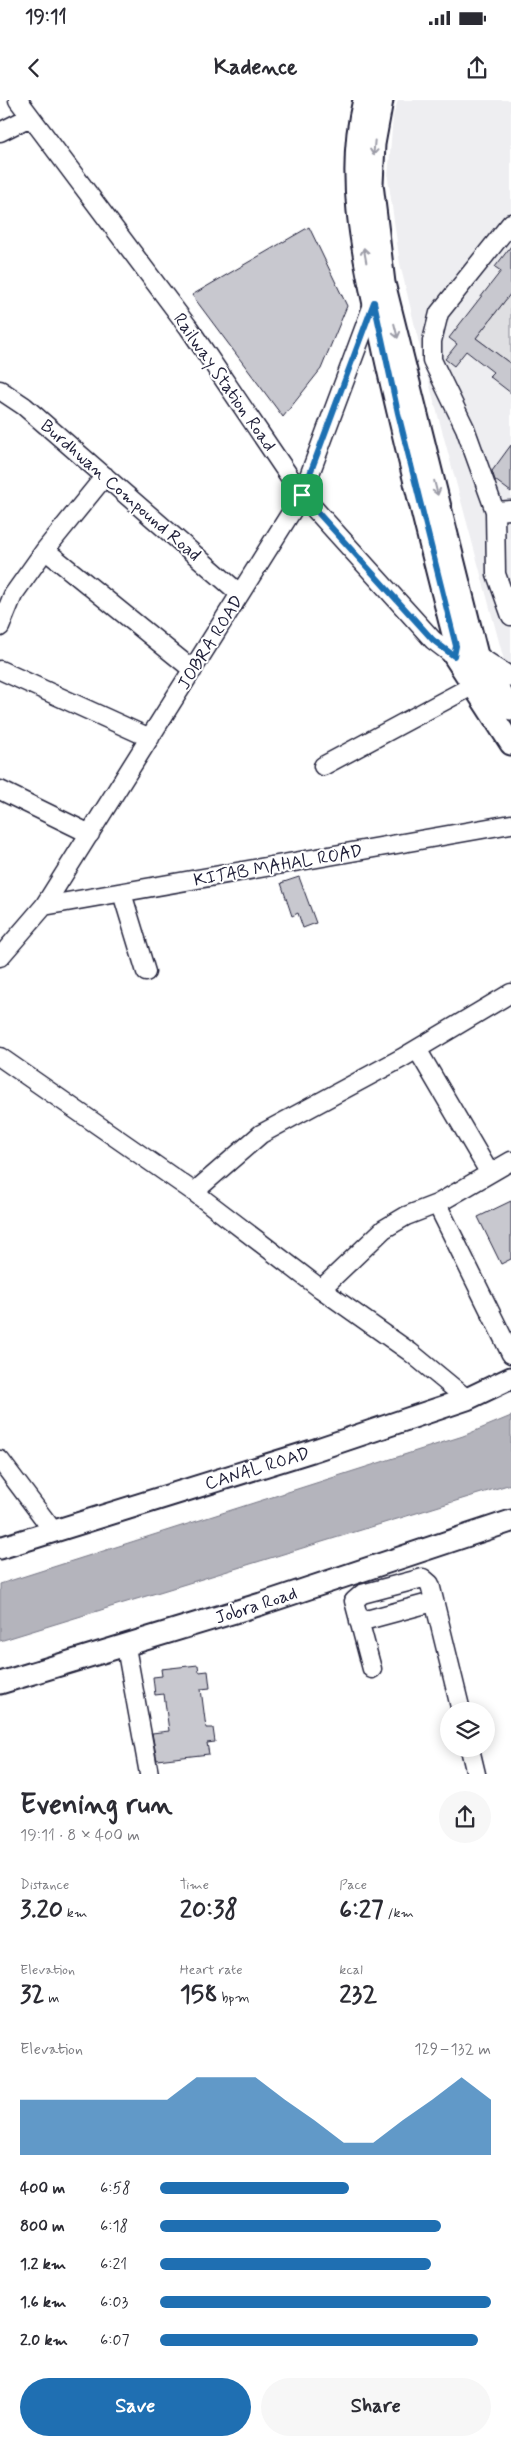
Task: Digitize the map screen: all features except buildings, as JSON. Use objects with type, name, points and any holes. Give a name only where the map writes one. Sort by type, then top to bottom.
[{"type":"main road","points":[[364,100],[357,146],[355,195],[374,302],[398,413],[456,646],[454,656],[511,744]]},
{"type":"main road","points":[[382,100],[374,144],[372,184],[384,283],[477,655],[511,708]]},
{"type":"main road","points":[[374,302],[384,283]]},
{"type":"main road","name":"CANAL ROAD","points":[[0,1548],[312,1451],[467,1399],[511,1378]]},
{"type":"main road","name":"Jobra Road","points":[[0,1683],[126,1647],[511,1521]]},
{"type":"street","name":"Railway Station Road","points":[[18,100],[189,328],[302,495],[433,640],[454,656]]},
{"type":"street","points":[[0,132],[30,117]]},
{"type":"street","points":[[511,223],[439,313],[432,341],[432,360],[503,511],[496,574],[511,616]]},
{"type":"street","name":"JOBRA ROAD","points":[[0,957],[44,906],[302,495],[374,302]]},
{"type":"street","name":"Burdhwan Compound Road","points":[[0,390],[24,406],[240,594]]},
{"type":"street","points":[[0,628],[6,592],[45,550],[105,476]]},
{"type":"street","points":[[45,550],[193,670]]},
{"type":"street","points":[[454,656],[477,655],[511,677]]},
{"type":"street","points":[[0,670],[150,738]]},
{"type":"street","points":[[323,766],[472,686]]},
{"type":"street","points":[[0,790],[90,834]]},
{"type":"street","name":"KITAB MAHAL ROAD","points":[[44,906],[511,824]]},
{"type":"street","points":[[122,893],[146,972]]},
{"type":"street","points":[[194,1192],[261,1134],[416,1049],[511,993]]},
{"type":"street","points":[[416,1049],[489,1172]]},
{"type":"street","points":[[0,1058],[194,1192],[321,1289],[410,1352],[467,1399]]},
{"type":"street","points":[[321,1289],[384,1229],[406,1216],[436,1204],[511,1160]]},
{"type":"street","points":[[436,1204],[511,1354]]},
{"type":"street","points":[[0,1460],[54,1532]]},
{"type":"street","points":[[372,1669],[354,1601],[362,1594],[423,1578],[430,1584],[459,1702]]},
{"type":"street","points":[[359,1622],[433,1602]]},
{"type":"street","points":[[126,1647],[149,1774]]},
{"type":"street","points":[[472,1757],[476,1774]]},
{"type":"shaded area","points":[[398,100],[511,100],[511,674],[508,675],[423,360],[400,264],[388,178],[393,116]]},
{"type":"shaded area","points":[[511,293],[511,364],[476,338]]},
{"type":"shaded area","points":[[511,1416],[511,1484],[0,1641],[0,1584],[463,1436]]},
{"type":"route","points":[[374,302],[398,413],[456,646],[454,656],[433,640],[302,495],[374,302]]}]
